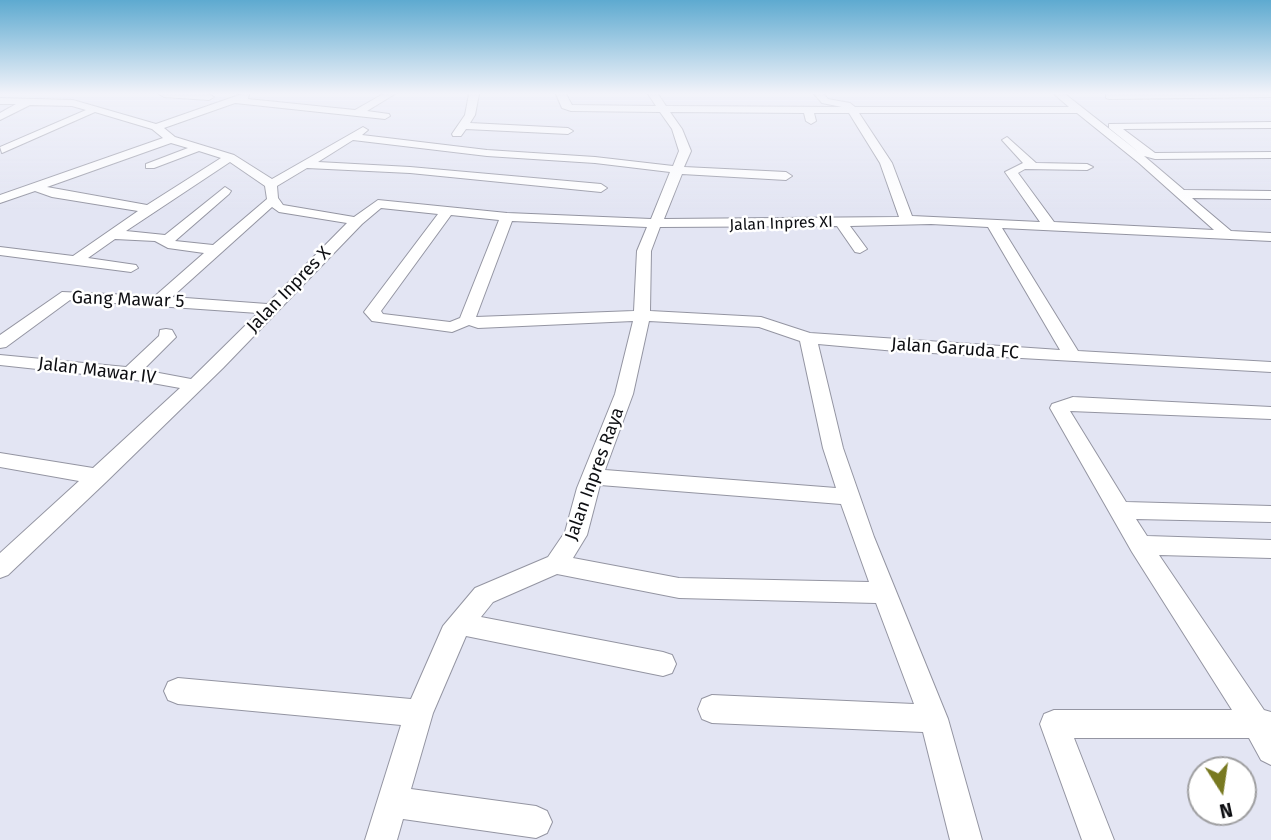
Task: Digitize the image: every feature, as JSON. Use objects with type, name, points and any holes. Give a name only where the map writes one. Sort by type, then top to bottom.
[{"type":"street","points":[[2,150],[40,133]]},
{"type":"street","points":[[164,133],[172,139],[230,157],[259,174],[279,208],[357,221]]},
{"type":"street","points":[[160,300],[216,250],[272,192],[358,133]]},
{"type":"street","points":[[439,147],[458,133]]},
{"type":"street","name":"Jalan Inpres Raya","points":[[556,564],[576,535],[592,477],[624,394],[642,316],[644,251],[685,151],[678,133]]},
{"type":"street","points":[[866,133],[887,163],[907,220]]},
{"type":"street","points":[[1110,133],[1227,235]]},
{"type":"street","points":[[1122,133],[1155,156],[1271,157]]},
{"type":"street","points":[[352,137],[439,147],[786,176]]},
{"type":"street","points":[[0,199],[172,139]]},
{"type":"street","points":[[1007,140],[1032,165]]},
{"type":"street","points":[[150,166],[199,147]]},
{"type":"street","points":[[75,261],[230,157]]},
{"type":"street","points":[[1143,161],[1271,157]]},
{"type":"street","points":[[309,165],[410,170],[601,188]]},
{"type":"street","points":[[1051,227],[1011,172],[1015,168],[1032,165],[1087,167]]},
{"type":"street","points":[[0,182],[152,209]]},
{"type":"street","points":[[166,240],[225,191]]},
{"type":"street","points":[[1181,194],[1271,195]]},
{"type":"street","name":"Jalan Inpres X","points":[[0,568],[99,477],[357,221],[378,204],[507,217],[655,223]]},
{"type":"street","name":"Jalan Garuda FC","points":[[449,210],[372,312],[378,318],[452,327],[468,320],[478,323],[605,314],[761,322],[808,338],[1271,368]]},
{"type":"street","points":[[468,320],[468,313],[485,279],[507,217]]},
{"type":"street","name":"Jalan Inpres XI","points":[[655,223],[741,226],[907,220],[1271,237]]},
{"type":"street","points":[[841,222],[860,249]]},
{"type":"street","points":[[994,226],[1072,356]]},
{"type":"street","points":[[115,235],[158,237],[166,240],[168,244],[216,250]]},
{"type":"street","points":[[0,251],[131,268]]},
{"type":"street","name":"Gang Mawar 5","points":[[0,343],[67,295],[271,309]]},
{"type":"street","points":[[130,373],[168,337],[166,334]]},
{"type":"street","points":[[808,338],[833,448],[849,497],[934,719],[967,840]]},
{"type":"street","name":"Jalan Mawar IV","points":[[0,360],[130,373],[194,385]]},
{"type":"street","points":[[1266,732],[1140,545],[1059,408],[1064,405],[1271,413]]},
{"type":"street","points":[[0,460],[99,477]]},
{"type":"street","points":[[592,477],[849,497]]},
{"type":"street","points":[[1120,510],[1271,514]]},
{"type":"street","points":[[1140,545],[1271,550]]},
{"type":"street","points":[[381,840],[419,713],[452,634],[484,595],[556,564],[679,589],[887,593]]},
{"type":"street","points":[[460,624],[663,664]]},
{"type":"street","points":[[178,691],[419,713]]},
{"type":"street","points":[[712,709],[934,719]]},
{"type":"street","points":[[1098,840],[1054,724],[1266,732]]},
{"type":"street","points":[[393,802],[536,822]]}]
